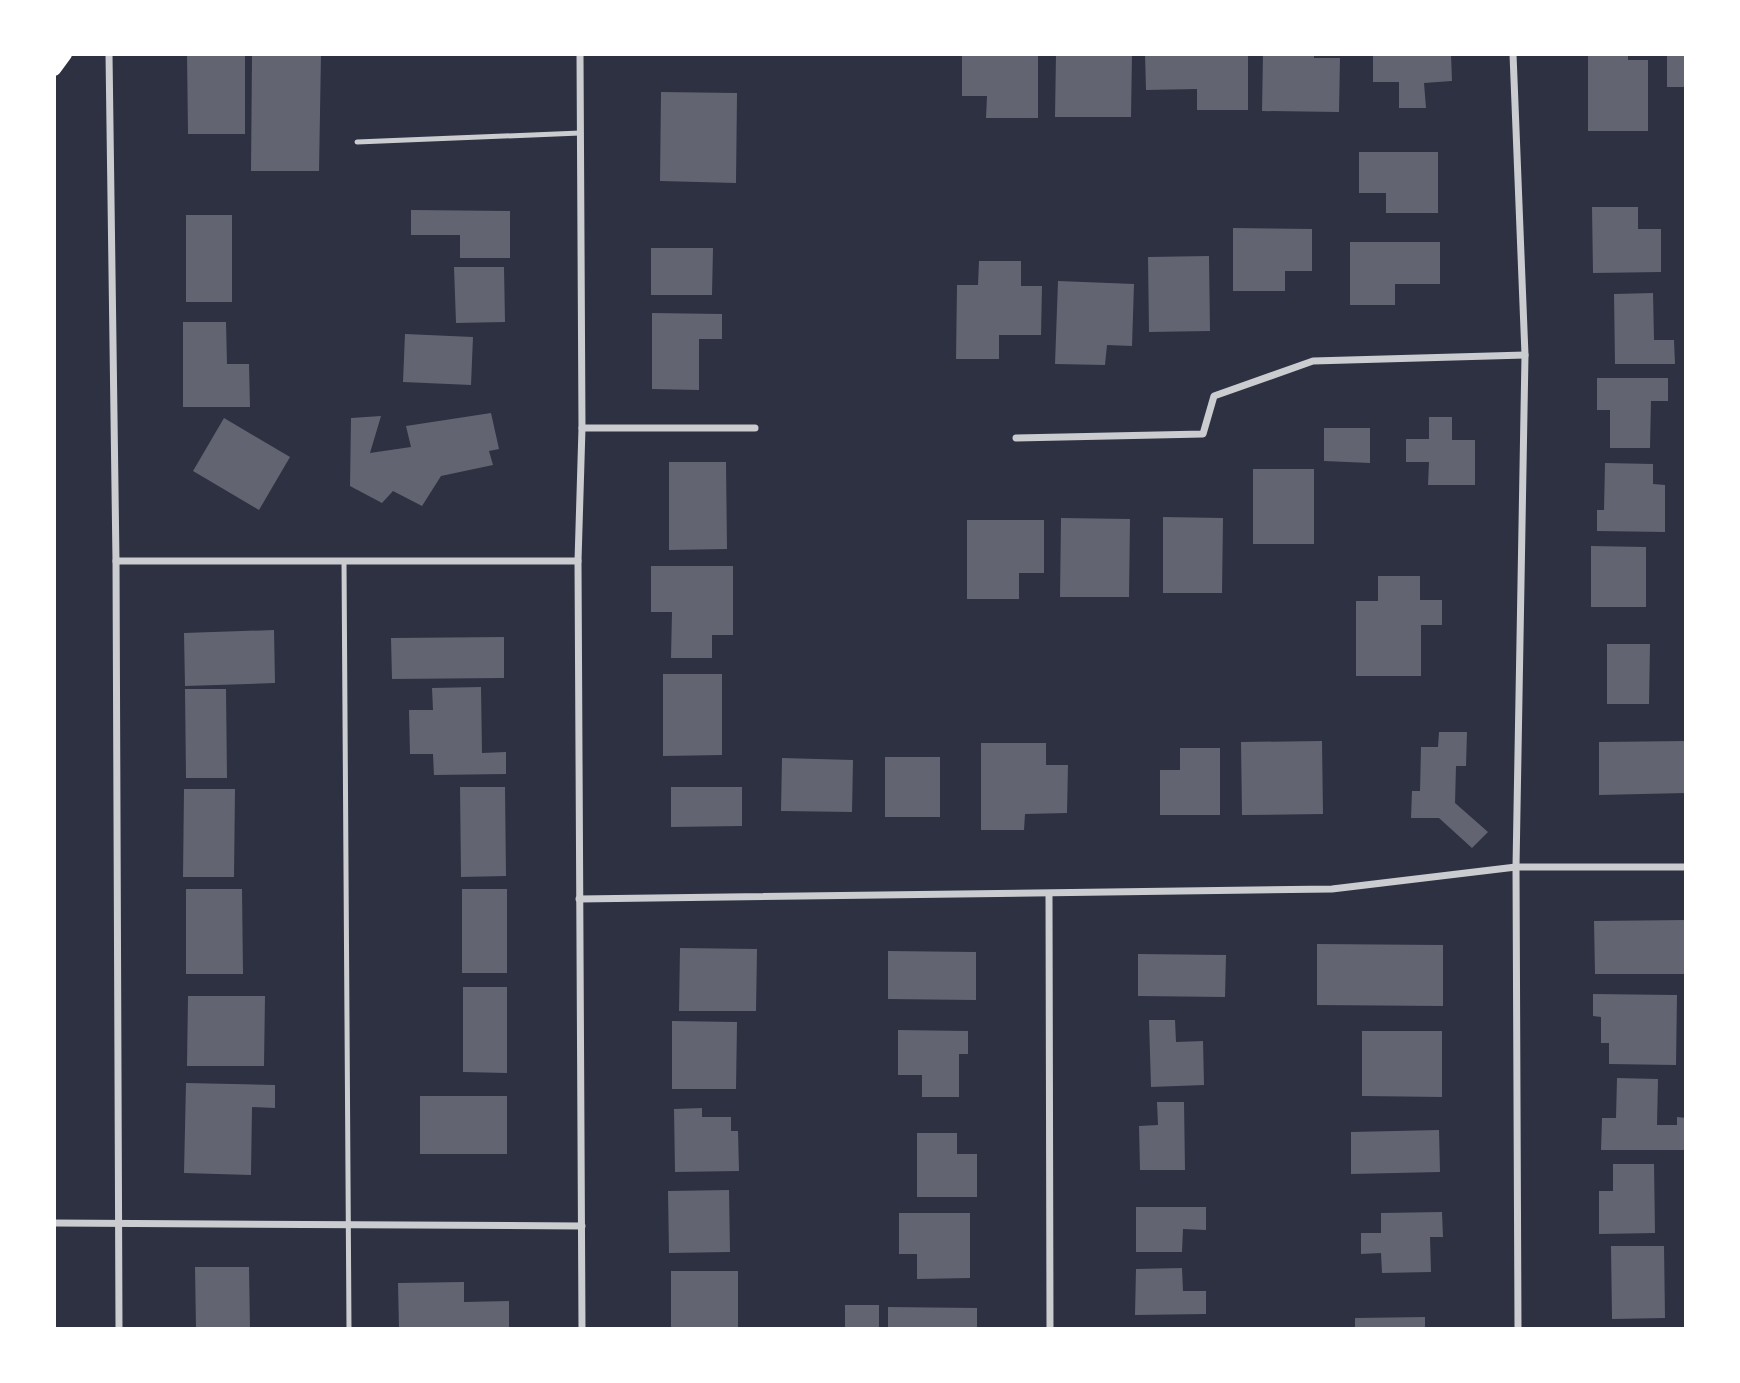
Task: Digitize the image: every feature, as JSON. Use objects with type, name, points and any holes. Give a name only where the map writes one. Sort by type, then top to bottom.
[{"type":"main road","points":[[54,69],[65,54]]},
{"type":"street","points":[[109,54],[116,561],[118,1329]]},
{"type":"street","points":[[580,54],[582,428],[578,561],[582,1329]]},
{"type":"street","points":[[1513,54],[1525,355],[1516,867],[1518,1329]]},
{"type":"street","points":[[1016,438],[1203,434],[1214,396],[1313,361],[1525,355]]},
{"type":"street","points":[[582,428],[755,428]]},
{"type":"street","points":[[116,561],[578,561]]},
{"type":"street","points":[[579,899],[1332,888],[1516,867],[1686,867]]},
{"type":"street","points":[[1049,894],[1051,1329]]},
{"type":"street","points":[[54,1223],[582,1226]]},
{"type":"lane","points":[[357,142],[580,133]]},
{"type":"lane","points":[[344,561],[349,1329]]},
{"type":"building","points":[[187,54],[245,54],[245,134],[188,134]]},
{"type":"building","points":[[252,54],[321,54],[319,171],[251,171]]},
{"type":"building","points":[[962,54],[1038,54],[1038,118],[986,118],[987,96],[962,96]]},
{"type":"building","points":[[1056,54],[1132,54],[1131,117],[1055,117]]},
{"type":"building","points":[[1145,54],[1248,54],[1248,110],[1197,110],[1197,89],[1146,90]]},
{"type":"building","points":[[1263,54],[1314,54],[1314,58],[1340,58],[1339,112],[1262,111]]},
{"type":"building","points":[[1373,54],[1451,54],[1452,81],[1424,83],[1426,108],[1399,108],[1399,82],[1373,82]]},
{"type":"building","points":[[1588,54],[1628,54],[1628,60],[1648,60],[1648,131],[1588,131]]},
{"type":"building","points":[[1667,54],[1686,54],[1686,87],[1667,87]]},
{"type":"building","points":[[661,92],[737,93],[736,183],[660,181]]},
{"type":"building","points":[[1359,152],[1438,152],[1438,213],[1386,213],[1386,193],[1359,193]]},
{"type":"building","points":[[1592,207],[1638,207],[1638,229],[1661,229],[1661,272],[1593,273]]},
{"type":"building","points":[[411,210],[510,211],[510,258],[460,258],[460,235],[411,235]]},
{"type":"building","points":[[186,215],[232,215],[232,302],[186,302]]},
{"type":"building","points":[[1233,228],[1312,229],[1312,271],[1285,271],[1285,291],[1233,291]]},
{"type":"building","points":[[1350,242],[1440,242],[1440,284],[1395,284],[1395,305],[1350,305]]},
{"type":"building","points":[[651,248],[713,248],[712,295],[651,295]]},
{"type":"building","points":[[1209,256],[1210,331],[1149,332],[1148,257]]},
{"type":"building","points":[[979,261],[1021,261],[1021,286],[1042,286],[1041,335],[999,335],[999,359],[956,359],[957,285],[978,285]]},
{"type":"building","points":[[454,267],[504,267],[505,322],[456,323]]},
{"type":"building","points":[[1058,281],[1134,284],[1132,346],[1107,345],[1105,365],[1055,364]]},
{"type":"building","points":[[1653,293],[1654,340],[1674,340],[1675,364],[1615,364],[1614,294]]},
{"type":"building","points":[[652,313],[722,314],[722,339],[699,339],[699,390],[652,389]]},
{"type":"building","points":[[183,322],[226,322],[227,364],[249,364],[250,407],[183,407]]},
{"type":"building","points":[[405,334],[473,337],[471,385],[403,382]]},
{"type":"building","points":[[1597,378],[1668,378],[1668,401],[1651,401],[1650,448],[1610,448],[1610,410],[1597,410]]},
{"type":"building","points":[[491,413],[499,449],[489,451],[493,465],[441,476],[422,506],[393,491],[382,503],[350,486],[351,418],[381,416],[370,453],[411,447],[406,426]]},
{"type":"building","points":[[1429,417],[1452,417],[1452,440],[1475,440],[1475,485],[1428,485],[1429,462],[1406,462],[1406,439],[1429,439]]},
{"type":"building","points":[[224,418],[290,457],[259,510],[193,471]]},
{"type":"building","points":[[1324,428],[1370,428],[1370,463],[1324,461]]},
{"type":"building","points":[[669,462],[726,462],[727,549],[669,550]]},
{"type":"building","points":[[1605,463],[1653,464],[1653,484],[1665,485],[1665,532],[1597,531],[1597,510],[1604,510]]},
{"type":"building","points":[[1253,469],[1314,469],[1314,544],[1253,544]]},
{"type":"building","points":[[1163,517],[1223,518],[1222,593],[1163,593]]},
{"type":"building","points":[[1061,518],[1130,519],[1129,597],[1060,597]]},
{"type":"building","points":[[967,520],[1044,520],[1044,573],[1019,573],[1019,599],[967,599]]},
{"type":"building","points":[[1591,546],[1646,547],[1646,607],[1591,607]]},
{"type":"building","points":[[651,566],[733,566],[733,635],[712,635],[712,658],[671,658],[672,612],[651,612]]},
{"type":"building","points":[[1378,576],[1420,576],[1420,600],[1442,600],[1442,625],[1421,625],[1421,676],[1356,676],[1356,601],[1378,601]]},
{"type":"building","points":[[274,630],[275,683],[185,686],[184,633]]},
{"type":"building","points":[[504,637],[504,678],[392,679],[391,638]]},
{"type":"building","points":[[1607,644],[1650,644],[1649,704],[1607,704]]},
{"type":"building","points":[[663,674],[722,674],[722,755],[663,756]]},
{"type":"building","points":[[481,687],[482,753],[506,752],[506,774],[434,775],[433,754],[410,754],[409,710],[433,710],[432,688]]},
{"type":"building","points":[[185,689],[226,689],[227,778],[186,778]]},
{"type":"building","points":[[1439,732],[1467,732],[1466,766],[1456,766],[1455,803],[1488,832],[1472,848],[1439,818],[1411,818],[1412,791],[1420,791],[1421,747],[1438,747]]},
{"type":"building","points":[[1322,741],[1323,814],[1242,815],[1241,742]]},
{"type":"building","points":[[1686,741],[1686,793],[1599,795],[1599,742]]},
{"type":"building","points":[[981,743],[1046,743],[1046,765],[1068,765],[1067,813],[1025,814],[1024,830],[981,830]]},
{"type":"building","points":[[1180,748],[1220,748],[1220,815],[1160,815],[1160,770],[1180,770]]},
{"type":"building","points":[[885,757],[940,757],[940,817],[885,817]]},
{"type":"building","points":[[782,758],[853,760],[852,812],[781,811]]},
{"type":"building","points":[[460,787],[505,787],[506,876],[461,877]]},
{"type":"building","points":[[671,787],[742,787],[742,826],[671,827]]},
{"type":"building","points":[[184,789],[235,789],[234,877],[183,877]]},
{"type":"building","points":[[186,889],[242,889],[243,974],[186,974]]},
{"type":"building","points":[[462,889],[507,889],[507,973],[462,973]]},
{"type":"building","points":[[1686,920],[1686,974],[1595,974],[1594,921]]},
{"type":"building","points":[[1317,944],[1443,945],[1443,1006],[1317,1005]]},
{"type":"building","points":[[680,948],[757,949],[756,1011],[679,1011]]},
{"type":"building","points":[[888,951],[976,952],[976,1000],[888,999]]},
{"type":"building","points":[[1138,954],[1226,955],[1225,997],[1138,996]]},
{"type":"building","points":[[463,987],[507,987],[507,1073],[463,1072]]},
{"type":"building","points":[[1593,994],[1677,995],[1676,1065],[1609,1064],[1609,1043],[1601,1043],[1601,1017],[1593,1016]]},
{"type":"building","points":[[188,996],[265,996],[264,1066],[187,1066]]},
{"type":"building","points":[[1149,1020],[1175,1020],[1176,1042],[1203,1041],[1204,1085],[1151,1087]]},
{"type":"building","points":[[672,1021],[737,1022],[736,1089],[672,1089]]},
{"type":"building","points":[[898,1030],[968,1031],[968,1054],[959,1054],[959,1097],[922,1097],[922,1075],[898,1075]]},
{"type":"building","points":[[1362,1031],[1442,1031],[1442,1097],[1362,1096]]},
{"type":"building","points":[[1617,1078],[1658,1079],[1657,1125],[1677,1125],[1677,1117],[1686,1118],[1686,1150],[1601,1150],[1602,1118],[1616,1118]]},
{"type":"building","points":[[186,1083],[275,1085],[275,1108],[252,1107],[251,1175],[184,1173]]},
{"type":"building","points":[[420,1096],[507,1096],[507,1154],[420,1154]]},
{"type":"building","points":[[1157,1102],[1184,1102],[1185,1170],[1140,1170],[1139,1126],[1158,1125]]},
{"type":"building","points":[[702,1108],[702,1117],[731,1117],[731,1131],[738,1131],[739,1171],[675,1172],[674,1109]]},
{"type":"building","points":[[1439,1130],[1440,1172],[1351,1174],[1351,1132]]},
{"type":"building","points":[[917,1133],[957,1133],[957,1154],[977,1154],[977,1197],[917,1197]]},
{"type":"building","points":[[1613,1164],[1654,1164],[1655,1233],[1599,1234],[1599,1191],[1613,1191]]},
{"type":"building","points":[[729,1190],[730,1252],[669,1253],[668,1191]]},
{"type":"building","points":[[1136,1207],[1206,1207],[1206,1230],[1183,1229],[1182,1252],[1136,1252]]},
{"type":"building","points":[[1442,1212],[1443,1237],[1430,1237],[1431,1272],[1382,1273],[1381,1253],[1361,1254],[1361,1233],[1381,1233],[1381,1213]]},
{"type":"building","points":[[899,1213],[970,1213],[970,1278],[917,1279],[917,1254],[899,1254]]},
{"type":"building","points":[[1611,1246],[1664,1246],[1665,1318],[1612,1319]]},
{"type":"building","points":[[195,1267],[249,1267],[250,1329],[196,1329]]},
{"type":"building","points":[[1182,1268],[1183,1291],[1206,1291],[1206,1314],[1135,1315],[1136,1269]]},
{"type":"building","points":[[671,1271],[738,1271],[738,1329],[671,1329]]},
{"type":"building","points":[[464,1282],[464,1302],[509,1301],[509,1329],[399,1329],[398,1283]]},
{"type":"building","points":[[845,1305],[879,1305],[879,1329],[845,1329]]},
{"type":"building","points":[[888,1307],[977,1308],[977,1329],[888,1329]]},
{"type":"building","points":[[1425,1317],[1425,1329],[1355,1329],[1355,1318]]}]
